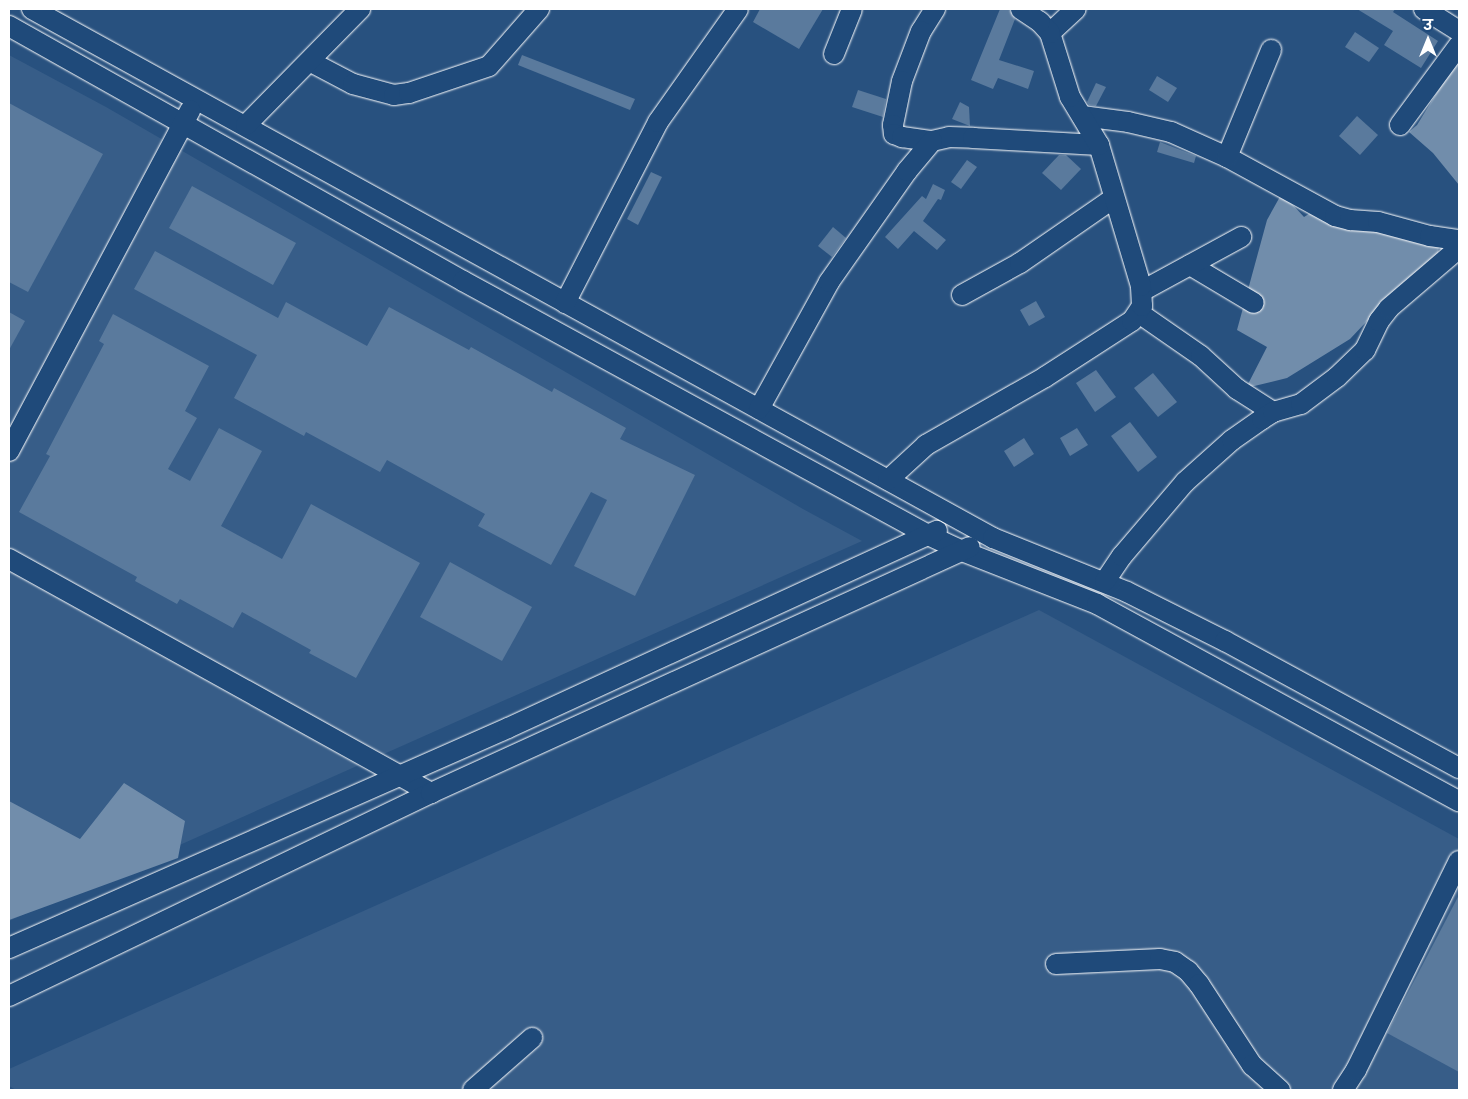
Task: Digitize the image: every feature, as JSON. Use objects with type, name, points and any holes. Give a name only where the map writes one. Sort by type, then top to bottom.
[{"type":"street","points":[[32,9],[198,98],[992,538],[1105,582],[1225,641],[1459,768]]},
{"type":"street","points":[[246,125],[311,62],[359,9]]},
{"type":"street","points":[[311,62],[360,86],[394,95],[409,93],[489,66],[539,9]]},
{"type":"street","points":[[565,303],[658,122],[738,9]]},
{"type":"street","points":[[834,54],[852,9]]},
{"type":"street","points":[[935,9],[920,31],[902,81],[893,126],[894,134],[902,137],[932,141],[957,137],[1098,145]]},
{"type":"street","points":[[888,480],[926,445],[1044,377],[1132,321],[1142,306],[1142,291],[1098,145],[1067,90],[1050,33],[1040,22],[1021,9]]},
{"type":"street","points":[[1050,33],[1076,9]]},
{"type":"street","points":[[1424,9],[1459,31]]},
{"type":"street","points":[[9,26],[182,121],[463,281],[928,535],[1097,604],[1459,800]]},
{"type":"street","points":[[1400,125],[1459,45]]},
{"type":"street","points":[[1227,157],[1272,50]]},
{"type":"street","points":[[9,451],[182,121],[198,98]]},
{"type":"street","points":[[1082,116],[1158,128],[1227,157],[1335,216],[1350,220],[1378,222],[1430,236],[1459,240]]},
{"type":"street","points":[[759,409],[829,282],[907,170],[932,141]]},
{"type":"street","points":[[962,295],[1020,263],[1114,198]]},
{"type":"street","points":[[1142,291],[1241,238]]},
{"type":"street","points":[[1105,582],[1122,556],[1179,488],[1232,440],[1273,412],[1301,404],[1337,377],[1365,350],[1382,315],[1459,248]]},
{"type":"street","points":[[1190,265],[1254,303]]},
{"type":"street","points":[[1139,313],[1201,356],[1237,389],[1273,412]]},
{"type":"street","points":[[9,948],[508,728],[960,520]]},
{"type":"street","points":[[9,996],[431,793],[992,538]]},
{"type":"street","points":[[9,558],[431,793]]},
{"type":"street","points":[[1343,1090],[1356,1070],[1459,861]]},
{"type":"street","points":[[1056,964],[1160,959],[1175,962],[1188,971],[1199,984],[1252,1065],[1280,1090]]},
{"type":"street","points":[[473,1090],[532,1038]]},
{"type":"shaded area","points":[[9,55],[106,107],[803,509],[862,541],[9,921]]},
{"type":"shaded area","points":[[1459,57],[1459,185],[1433,153],[1409,132],[1417,125]]},
{"type":"shaded area","points":[[1282,193],[1304,217],[1320,207],[1439,243],[1438,259],[1367,321],[1350,339],[1287,378],[1246,388],[1267,347],[1237,330],[1267,220]]},
{"type":"shaded area","points":[[1039,610],[1459,839],[1459,1090],[16,1090],[9,1086],[9,1069]]},
{"type":"shaded area","points":[[124,783],[185,821],[178,858],[9,920],[9,801],[80,839]]},
{"type":"building","points":[[760,9],[823,9],[799,49],[753,22]]},
{"type":"building","points":[[1000,9],[1009,9],[1015,19],[999,60],[1034,71],[1028,89],[998,78],[993,89],[971,80]]},
{"type":"building","points":[[1357,9],[1395,9],[1393,12],[1438,41],[1421,68],[1384,45],[1393,31]]},
{"type":"building","points":[[1355,32],[1379,48],[1369,62],[1345,47]]},
{"type":"building","points":[[522,55],[635,99],[630,110],[518,65]]},
{"type":"building","points":[[1157,76],[1177,88],[1168,102],[1149,90]]},
{"type":"building","points":[[1096,83],[1106,87],[1096,106],[1089,105],[1087,102]]},
{"type":"building","points":[[858,90],[886,99],[883,117],[852,107]]},
{"type":"building","points":[[960,102],[969,107],[970,126],[952,119]]},
{"type":"building","points":[[9,103],[103,154],[28,292],[9,282]]},
{"type":"building","points":[[1357,116],[1378,135],[1360,155],[1339,136]]},
{"type":"building","points":[[1160,142],[1196,156],[1194,163],[1157,152]]},
{"type":"building","points":[[1059,155],[1066,155],[1081,169],[1061,190],[1042,173]]},
{"type":"building","points":[[967,160],[977,167],[961,189],[951,182]]},
{"type":"building","points":[[651,172],[662,177],[638,225],[627,219]]},
{"type":"building","points":[[933,184],[945,190],[941,200],[938,199],[923,221],[946,240],[937,250],[914,231],[898,249],[885,237],[922,196],[926,199]]},
{"type":"building","points":[[192,186],[296,243],[273,285],[169,228]]},
{"type":"building","points":[[833,227],[846,238],[832,257],[818,246]]},
{"type":"building","points":[[155,251],[278,318],[286,302],[367,346],[389,307],[469,350],[471,347],[552,392],[554,388],[626,428],[620,439],[695,475],[635,596],[574,566],[607,500],[591,492],[551,565],[478,526],[485,514],[387,460],[380,472],[306,432],[304,436],[234,398],[257,355],[134,289]]},
{"type":"building","points":[[1036,301],[1045,317],[1029,326],[1020,310]]},
{"type":"building","points":[[9,312],[25,321],[9,350]]},
{"type":"building","points":[[113,314],[209,366],[185,411],[197,418],[168,469],[190,481],[219,428],[262,451],[221,526],[282,559],[311,504],[420,563],[356,678],[309,653],[311,650],[242,612],[233,628],[180,599],[177,604],[135,581],[137,577],[19,512],[50,456],[46,454],[104,344],[99,341]]},
{"type":"building","points":[[1096,370],[1116,397],[1095,412],[1076,383]]},
{"type":"building","points":[[1153,373],[1177,402],[1158,417],[1134,388]]},
{"type":"building","points":[[1130,422],[1157,457],[1138,472],[1111,436]]},
{"type":"building","points":[[1077,428],[1088,445],[1070,456],[1060,438]]},
{"type":"building","points":[[1024,438],[1034,454],[1014,467],[1004,451]]},
{"type":"building","points":[[450,562],[532,607],[502,661],[420,617]]},
{"type":"building","points":[[1459,895],[1459,1072],[1387,1033]]}]
